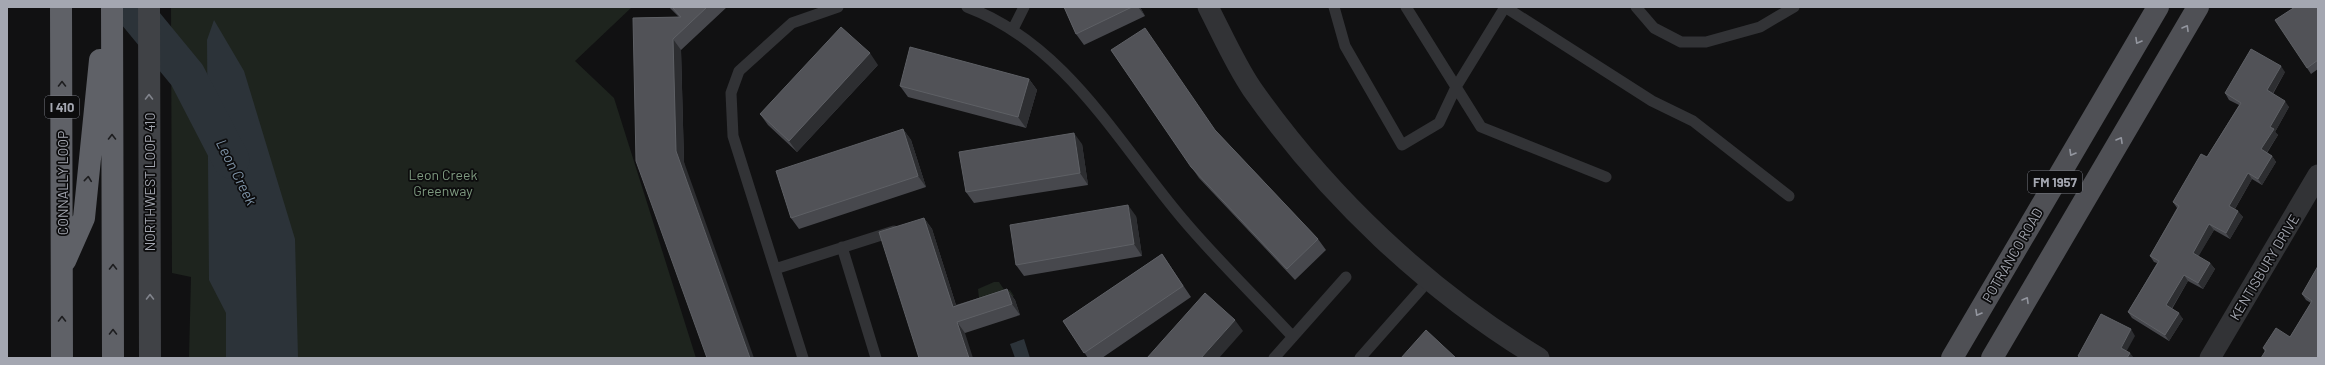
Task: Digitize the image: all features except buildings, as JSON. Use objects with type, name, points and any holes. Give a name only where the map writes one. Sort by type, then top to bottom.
[{"type":"highway","name":"CONNALLY LOOP","points":[[61,7],[62,358]]},
{"type":"highway","points":[[62,267],[84,218],[105,7]]},
{"type":"highway","points":[[112,7],[113,358]]},
{"type":"main road","name":"NORTHWEST LOOP 410","points":[[149,7],[150,358]]},
{"type":"main road","name":"POTRANCO ROAD","points":[[1952,358],[2158,7]]},
{"type":"main road","name":"FM 1957","points":[[1992,358],[2198,7]]},
{"type":"street","points":[[1208,7],[1252,88],[1315,170],[1382,239],[1429,280],[1498,333],[1539,358]]},
{"type":"street","name":"KENTISBURY DRIVE","points":[[2210,358],[2318,175]]},
{"type":"lane","points":[[803,358],[733,136],[730,93],[739,71],[792,23],[838,7]]},
{"type":"lane","points":[[967,7],[994,12],[1037,48],[1090,101],[1113,128],[1181,218],[1293,337]]},
{"type":"lane","points":[[1013,29],[1024,7]]},
{"type":"lane","points":[[1334,7],[1345,46],[1402,145],[1438,123],[1456,87],[1505,7],[1652,101],[1693,121],[1789,196]]},
{"type":"lane","points":[[1406,7],[1480,127],[1606,177]]},
{"type":"lane","points":[[1636,7],[1654,28],[1682,42],[1706,42],[1760,27],[1794,7]]},
{"type":"lane","points":[[775,269],[908,226]]},
{"type":"lane","points":[[842,247],[876,358]]},
{"type":"lane","points":[[1274,358],[1346,277]]},
{"type":"lane","points":[[1360,358],[1429,280]]},
{"type":"green space","name":"Leon Creek Greenway","points":[[171,7],[632,7],[575,61],[614,98],[696,358],[189,358],[191,277],[172,273]]},
{"type":"green space","points":[[994,282],[999,282],[1005,291],[1010,290],[1014,296],[980,307],[978,289]]},
{"type":"water","points":[[214,20],[244,71],[295,239],[298,358],[226,358],[226,313],[209,280],[207,40]]},
{"type":"water","points":[[1024,339],[1030,358],[1015,358],[1010,344]]},
{"type":"waterway","name":"Leon Creek","points":[[131,7],[187,75],[231,160]]}]
